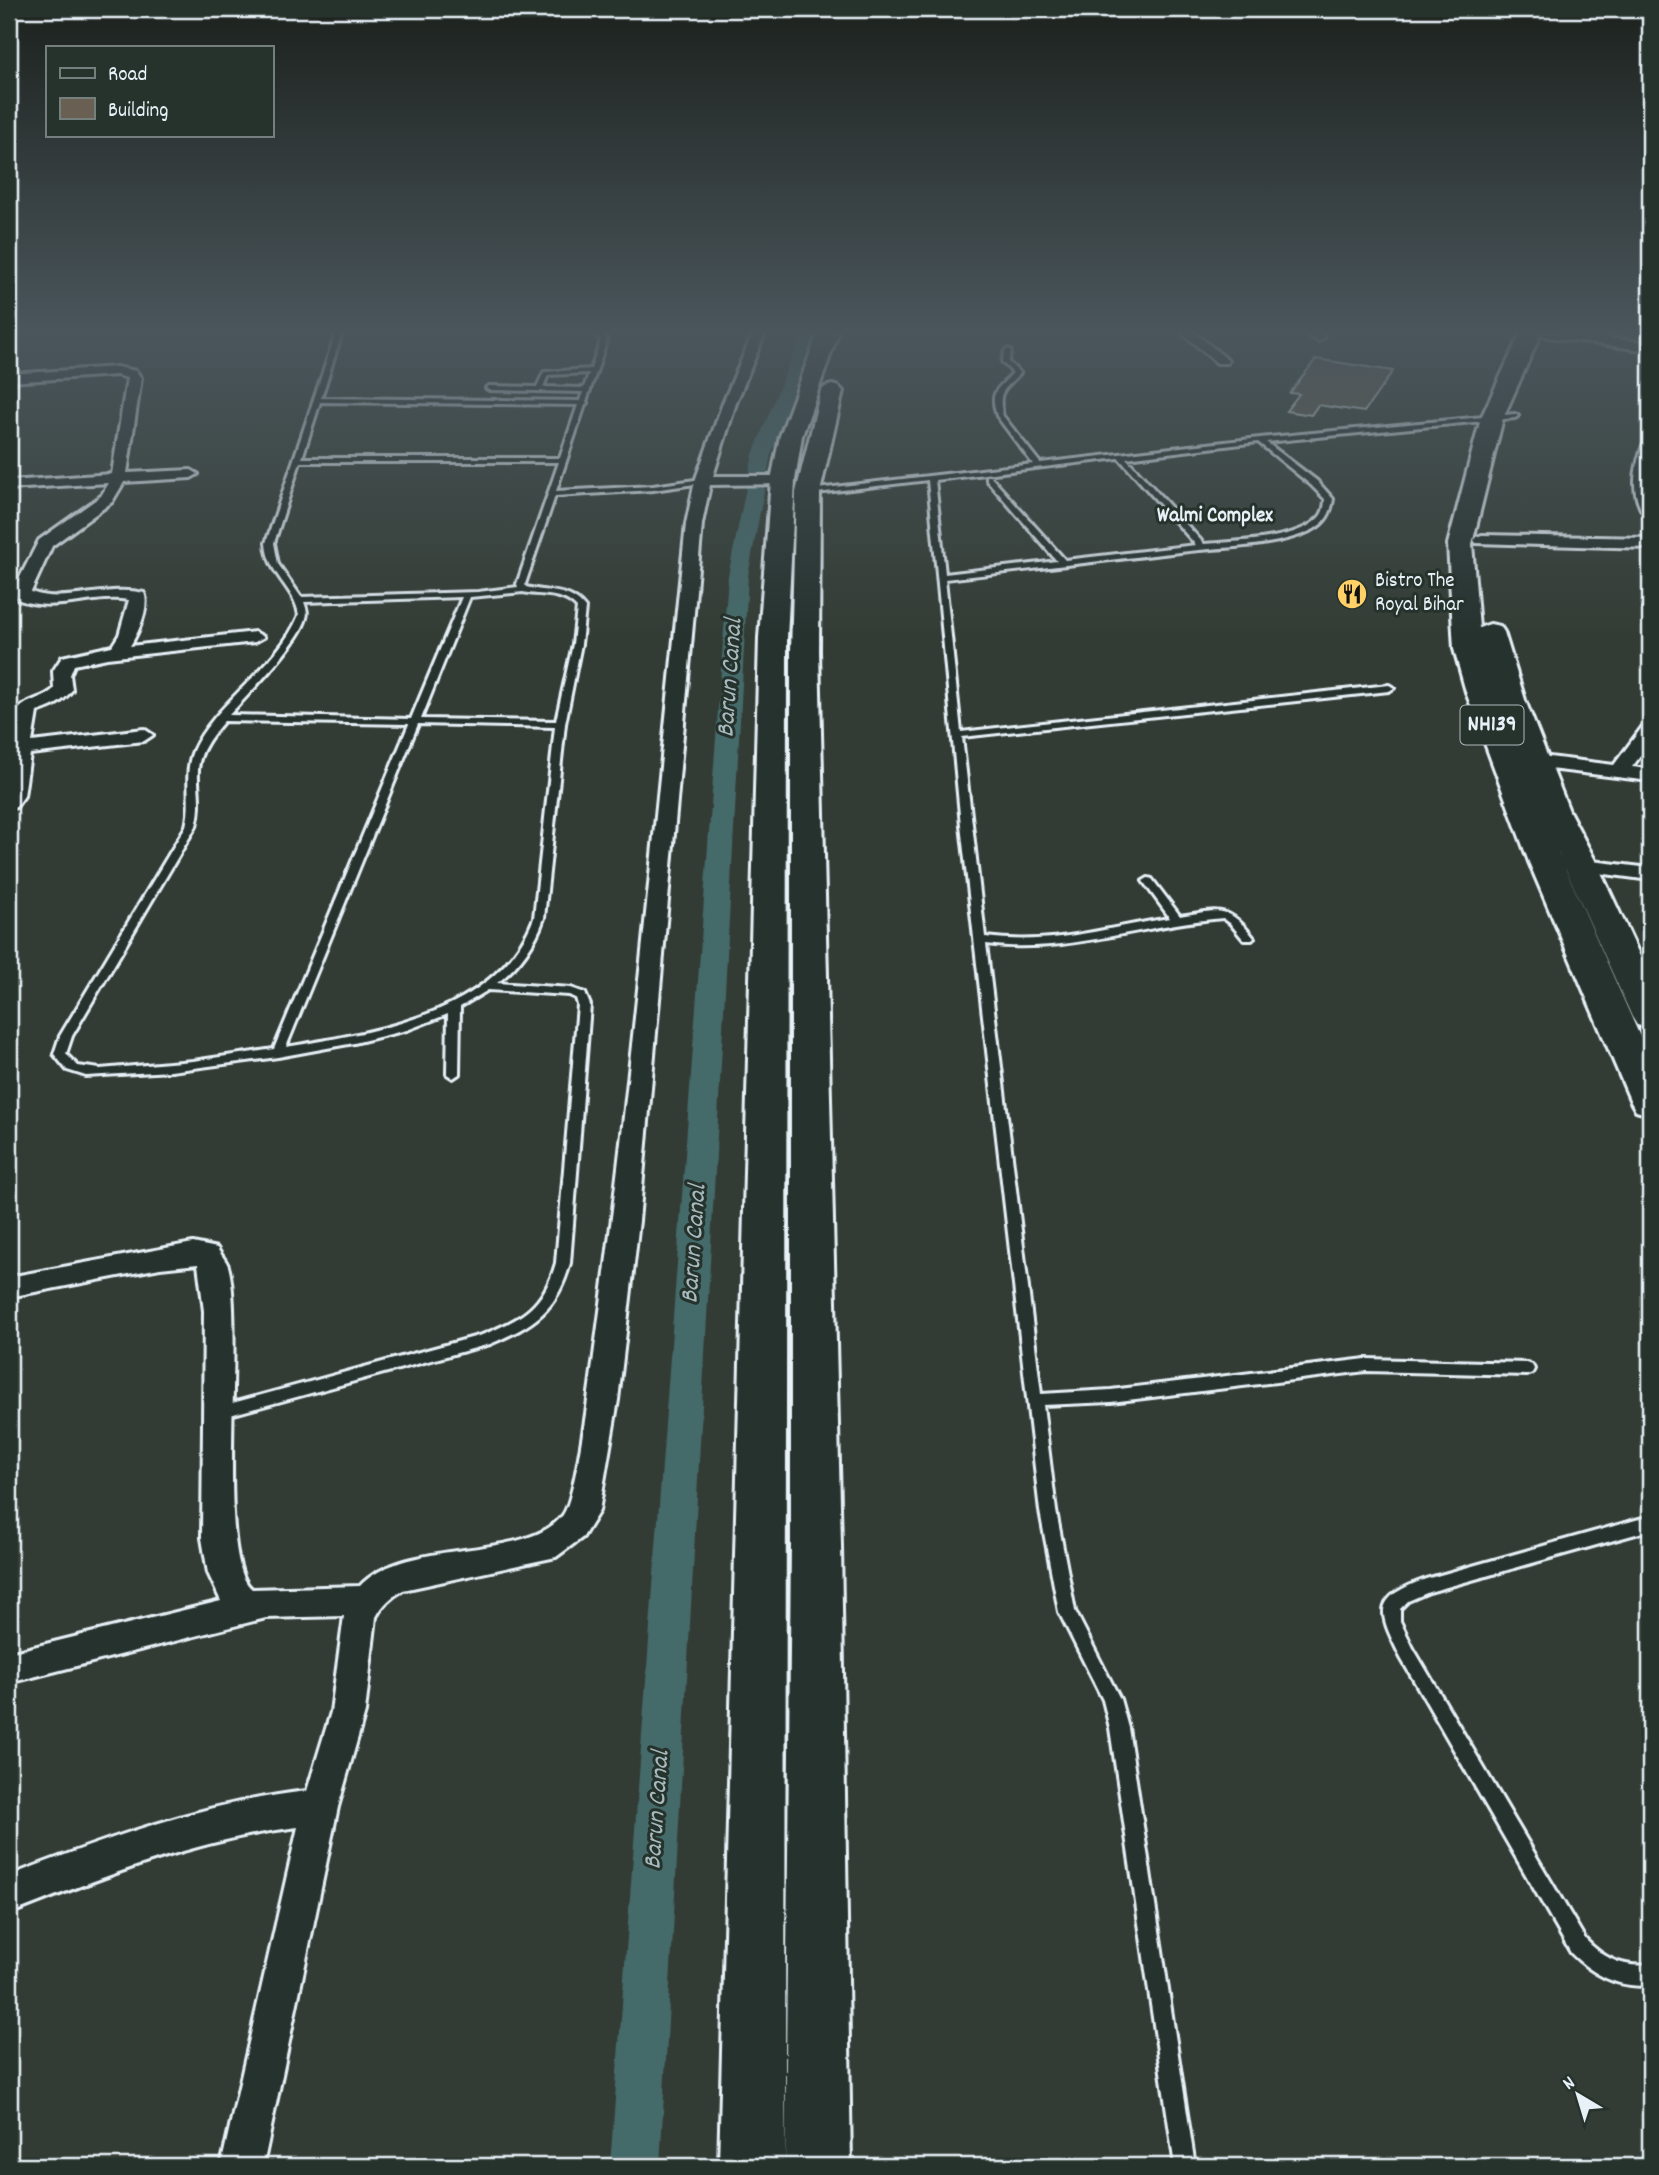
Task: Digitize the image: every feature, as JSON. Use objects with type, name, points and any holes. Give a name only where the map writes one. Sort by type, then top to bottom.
[{"type":"highway","points":[[752,2166],[773,638],[793,434]]},
{"type":"highway","points":[[818,2166],[816,1546],[805,651],[786,484],[820,434]]},
{"type":"highway","name":"NH139","points":[[1498,434],[1460,544],[1468,649],[1480,692],[1545,862],[1650,1102]]},
{"type":"highway","name":"NH139","points":[[1501,434],[1482,540],[1489,626],[1533,761],[1553,811],[1650,1017]]},
{"type":"street","points":[[110,653],[118,650],[128,635],[138,607],[138,597],[119,594],[36,600],[23,595],[22,589],[45,543],[107,499],[119,478],[126,434]]},
{"type":"street","points":[[242,2166],[320,1807],[348,1712],[354,1646],[360,1617],[368,1600],[381,1586],[396,1577],[545,1547],[561,1539],[576,1526],[583,1511],[603,1400],[626,1222],[694,524],[709,480],[717,434]]},
{"type":"street","points":[[1650,445],[1641,484],[1644,503],[1650,513]]},
{"type":"street","points":[[9,485],[191,474]]},
{"type":"street","points":[[709,480],[786,484]]},
{"type":"street","points":[[1482,540],[1650,543]]},
{"type":"street","points":[[9,803],[14,796],[25,714],[28,709],[60,696],[63,690],[62,667],[68,661],[110,653],[255,637]]},
{"type":"street","points":[[1619,771],[1650,730]]},
{"type":"street","points":[[20,750],[144,735]]},
{"type":"street","points":[[1533,761],[1650,775]]},
{"type":"street","points":[[1545,862],[1650,874]]},
{"type":"street","points":[[9,1287],[160,1258],[192,1253],[207,1255],[214,1266],[218,1311],[218,1538],[222,1566],[231,1588],[243,1601],[268,1604],[368,1600]]},
{"type":"street","points":[[9,1668],[268,1604]]},
{"type":"street","points":[[9,1895],[112,1855],[178,1836],[269,1811],[320,1807]]},
{"type":"lane","points":[[297,600],[467,595],[523,589],[570,597],[581,608],[577,645],[560,724],[536,930],[528,946],[515,961],[485,986],[454,1006],[432,1017],[369,1036],[278,1053],[173,1068],[91,1073],[74,1069],[60,1054],[75,1018],[191,826],[197,804],[192,785],[193,760],[221,718],[291,638],[303,616],[297,600],[276,570],[270,552],[306,434]]},
{"type":"lane","points":[[523,589],[521,584],[573,434]]},
{"type":"lane","points":[[1014,434],[1038,466]]},
{"type":"lane","points":[[786,484],[931,478],[1318,434]]},
{"type":"lane","points":[[941,577],[1203,548],[1273,539],[1300,532],[1327,513],[1329,499],[1260,440]]},
{"type":"lane","points":[[1121,456],[1203,548]]},
{"type":"lane","points":[[297,460],[564,460]]},
{"type":"lane","points":[[931,478],[957,735],[1049,1522],[1067,1612],[1111,1699],[1119,1728],[1185,2166]]},
{"type":"lane","points":[[990,478],[1065,564]]},
{"type":"lane","points":[[552,494],[645,488],[709,480]]},
{"type":"lane","points":[[278,1053],[467,595]]},
{"type":"lane","points":[[957,735],[1389,688]]},
{"type":"lane","points":[[221,718],[560,724]]},
{"type":"lane","points":[[1147,881],[1178,922]]},
{"type":"lane","points":[[981,940],[1004,944],[1055,942],[1225,915],[1234,921],[1248,938]]},
{"type":"lane","points":[[219,1412],[485,1340],[511,1329],[549,1302],[559,1280],[562,1263],[584,1005],[580,996],[571,992],[485,986]]},
{"type":"lane","points":[[453,1074],[454,1006]]},
{"type":"lane","points":[[1035,1400],[1111,1396],[1366,1365],[1527,1369]]},
{"type":"lane","points":[[1650,1523],[1426,1586],[1402,1596],[1392,1607],[1392,1622],[1407,1653],[1578,1946],[1592,1962],[1611,1971],[1642,1977],[1650,1975]]},
{"type":"waterway","name":"Barun Canal","points":[[635,2166],[738,576],[762,454],[770,434]]},
{"type":"place","name":"Bistro The Royal Bihar","points":[[1352,594]]},
{"type":"district","name":"Walmi Complex","points":[[1215,517]]}]
